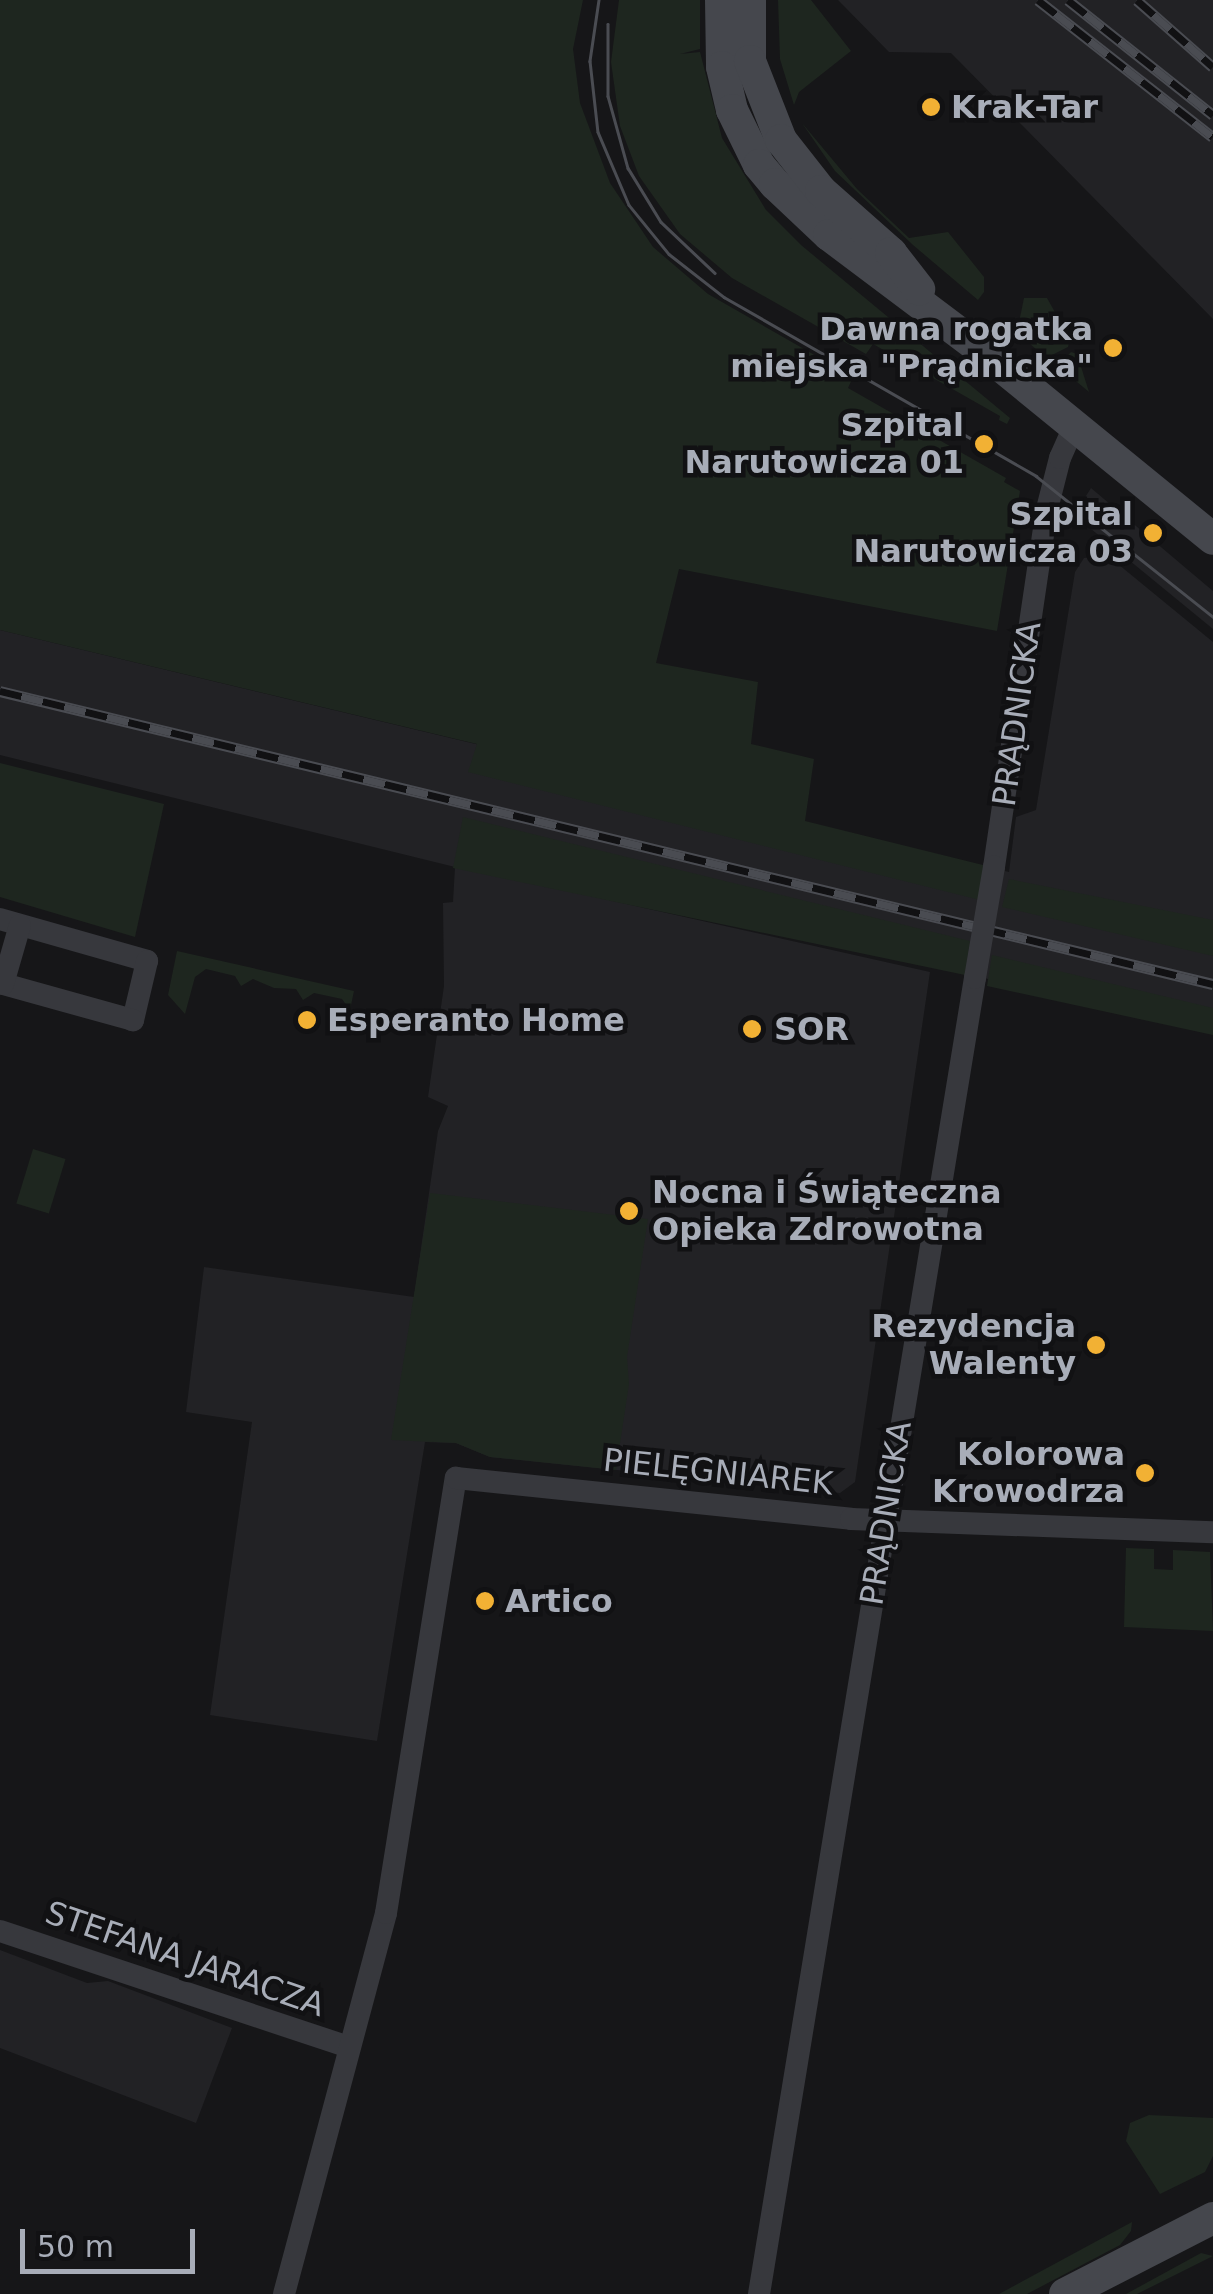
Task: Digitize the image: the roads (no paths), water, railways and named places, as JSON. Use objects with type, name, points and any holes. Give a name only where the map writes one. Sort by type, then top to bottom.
[{"type":"street","points":[[720,0],[732,110],[759,165],[829,236],[945,322],[1213,539]]},
{"type":"street","points":[[750,0],[750,61],[781,140],[821,192],[891,253],[945,322]]},
{"type":"street","name":"PRĄDNICKA","points":[[759,2294],[994,867],[1047,509],[1060,458],[1074,426]]},
{"type":"street","points":[[10,922],[147,961],[133,1020],[3,984],[10,922]]},
{"type":"street","name":"PIELĘGNIAREK","points":[[349,2047],[394,1873],[456,1478],[886,1522],[1213,1532]]},
{"type":"street","name":"STEFANA JARACZA","points":[[0,1930],[349,2047]]},
{"type":"street","points":[[284,2294],[349,2047]]},
{"type":"street","points":[[1066,2294],[1213,2218]]},
{"type":"tram line","points":[[599,0],[590,61],[598,132],[629,205],[669,254],[724,297],[1036,476],[1213,617]]},
{"type":"tram line","points":[[608,24],[608,96],[628,168],[661,222],[715,273]]},
{"type":"railway","points":[[1038,0],[1213,137]]},
{"type":"railway","points":[[1068,0],[1213,115]]},
{"type":"railway","points":[[1137,0],[1213,67]]},
{"type":"railway","points":[[0,691],[1213,984]]},
{"type":"place","name":"Krak-Tar","points":[[931,107]]},
{"type":"place","name":"Dawna rogatka miejska \"Prądnicka\"","points":[[1113,348]]},
{"type":"place","name":"Szpital Narutowicza 01","points":[[984,444]]},
{"type":"place","name":"Szpital Narutowicza 03","points":[[1153,533]]},
{"type":"place","name":"Esperanto Home","points":[[307,1020]]},
{"type":"place","name":"SOR","points":[[752,1029]]},
{"type":"place","name":"Nocna i Świąteczna Opieka Zdrowotna","points":[[629,1211]]},
{"type":"place","name":"Rezydencja Walenty","points":[[1096,1345]]},
{"type":"place","name":"Kolorowa Krowodrza","points":[[1145,1473]]},
{"type":"place","name":"Artico","points":[[485,1601]]}]
